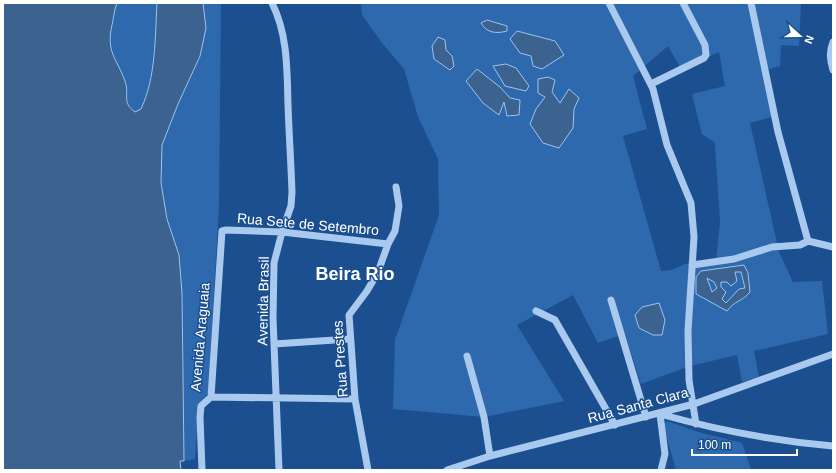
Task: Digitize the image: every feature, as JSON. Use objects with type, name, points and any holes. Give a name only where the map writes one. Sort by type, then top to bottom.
[{"type":"street","name":"Avenida Brasil","points":[[272,3],[278,15],[283,34],[286,58],[292,192],[291,206],[274,263],[274,344],[279,470]]},
{"type":"street","points":[[609,3],[651,84],[660,111],[667,145],[691,203],[694,237],[688,331],[689,380],[696,424]]},
{"type":"street","points":[[651,84],[704,58],[706,55],[704,45],[683,3]]},
{"type":"street","points":[[752,3],[778,132],[808,241]]},
{"type":"street","points":[[833,42],[830,49],[830,60],[833,70]]},
{"type":"street","name":"Rua Prestes","points":[[368,470],[355,399],[349,315],[367,291],[378,272],[388,244],[395,230],[399,206],[396,187]]},
{"type":"street","name":"Rua Sete de Setembro","points":[[226,230],[282,232],[388,244]]},
{"type":"street","name":"Avenida Araguaia","points":[[202,470],[200,411],[201,406],[211,397],[220,242],[222,231],[226,230]]},
{"type":"street","points":[[692,265],[734,259],[772,247],[800,245],[808,241],[833,247]]},
{"type":"street","points":[[611,300],[646,417]]},
{"type":"street","points":[[536,311],[555,320],[615,425]]},
{"type":"street","points":[[274,344],[350,339]]},
{"type":"street","name":"Rua Santa Clara","points":[[447,470],[490,456],[660,414],[694,404],[833,354]]},
{"type":"street","points":[[467,356],[484,417],[490,456]]},
{"type":"street","points":[[211,397],[355,399]]},
{"type":"street","points":[[661,470],[665,454],[660,414],[696,424],[765,438],[833,446]]},
{"type":"shaded area","points":[[3,3],[117,3],[110,34],[110,42],[113,54],[125,81],[128,105],[135,112],[141,109],[150,84],[154,57],[157,3],[203,3],[206,28],[200,56],[178,104],[162,145],[161,183],[167,219],[179,255],[182,293],[184,461],[180,461],[181,470],[3,470]]},
{"type":"shaded area","points":[[117,3],[157,3],[154,57],[150,84],[141,109],[135,112],[128,104],[125,81],[113,54],[110,42],[110,34]]},
{"type":"shaded area","points":[[203,3],[221,3],[219,208],[208,392],[198,416],[195,459],[184,461],[182,293],[179,255],[167,219],[161,183],[162,145],[178,104],[200,56]]},
{"type":"shaded area","points":[[361,3],[801,3],[799,46],[781,45],[780,66],[766,70],[775,116],[750,123],[779,252],[793,282],[822,281],[828,334],[754,351],[759,377],[742,382],[737,355],[690,366],[641,384],[625,334],[598,343],[573,295],[517,325],[564,401],[484,417],[393,409],[395,340],[439,215],[438,159],[418,117],[404,69],[382,43],[362,15]],"holes":[[[668,46],[681,69],[719,52],[725,86],[692,94],[702,134],[715,143],[720,222],[716,261],[685,264],[671,270],[661,271],[623,136],[647,129],[633,76]],[[500,87],[510,98],[503,102],[499,115]],[[552,92],[560,103],[579,98],[574,109],[573,128],[536,109]],[[744,265],[750,292],[727,311],[696,294],[701,271]]]},
{"type":"shaded area","points":[[487,20],[507,26],[507,31],[489,31],[481,23]]},
{"type":"shaded area","points":[[517,31],[555,41],[564,55],[542,69],[533,66],[531,56],[520,53],[510,39]]},
{"type":"shaded area","points":[[438,37],[445,40],[446,50],[452,56],[454,66],[450,70],[434,59],[432,46]]},
{"type":"shaded area","points":[[506,64],[516,68],[529,86],[526,91],[505,86],[493,66]]},
{"type":"shaded area","points":[[477,69],[500,87],[510,98],[520,100],[519,115],[507,116],[504,102],[499,115],[483,103],[466,81]]},
{"type":"shaded area","points":[[548,77],[555,80],[552,92],[560,103],[569,89],[579,98],[574,109],[573,128],[559,148],[543,143],[530,124],[536,109],[545,97],[538,93],[538,79]]},
{"type":"shaded area","points":[[744,265],[748,273],[750,292],[727,311],[696,294],[696,277],[701,271]],"holes":[[[735,272],[741,272],[745,288],[739,289],[726,303],[722,299],[726,292],[721,287],[721,282],[727,282],[731,286],[737,281]],[[707,278],[714,282],[717,288],[712,292]]]},
{"type":"shaded area","points":[[735,272],[741,272],[745,288],[739,289],[727,303],[722,299],[721,282],[727,282]]},
{"type":"shaded area","points":[[707,278],[714,282],[717,289],[712,292]]},
{"type":"shaded area","points":[[659,303],[665,320],[662,335],[653,335],[639,328],[635,315],[642,307]]},
{"type":"shaded area","points":[[667,421],[698,432],[742,443],[751,470],[676,470],[663,425]]},
{"type":"district","name":"Beira Rio","points":[[355,274]]}]
